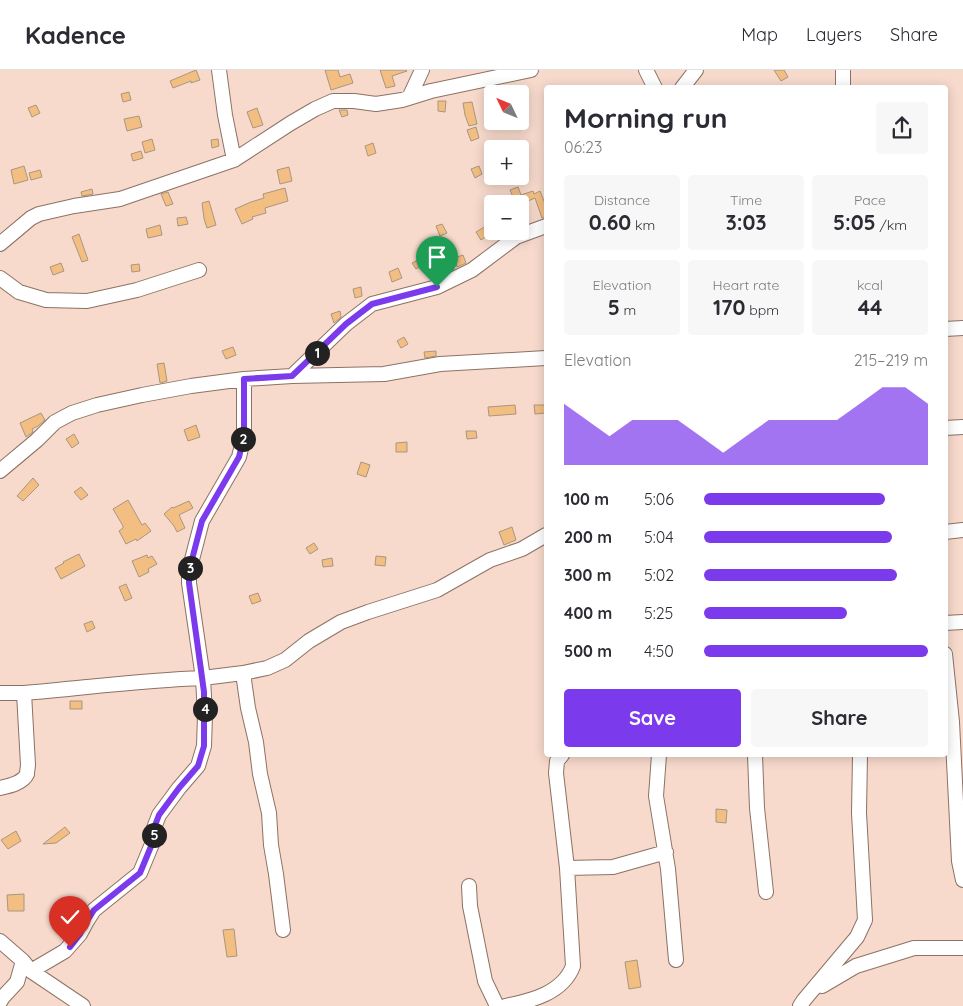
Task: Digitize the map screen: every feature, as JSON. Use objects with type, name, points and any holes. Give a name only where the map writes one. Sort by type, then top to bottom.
[{"type":"street","points":[[219,70],[234,160]]},
{"type":"street","points":[[409,98],[422,70]]},
{"type":"street","points":[[0,244],[31,218],[39,214],[120,199],[234,160],[291,123],[333,101],[376,104],[402,100],[431,91],[531,70]]},
{"type":"street","points":[[646,70],[654,85]]},
{"type":"street","points":[[684,85],[696,70]]},
{"type":"street","points":[[843,70],[843,85]]},
{"type":"street","points":[[292,376],[346,324],[372,304],[437,287],[472,270],[516,237],[544,227]]},
{"type":"street","points":[[0,278],[19,292],[46,300],[87,300],[137,290],[199,270]]},
{"type":"street","points":[[948,329],[963,328]]},
{"type":"street","points":[[0,470],[37,440],[55,422],[72,413],[97,405],[142,395],[244,379],[384,374],[440,364],[544,358]]},
{"type":"street","points":[[0,1002],[27,966],[43,963],[70,947],[94,910],[140,873],[152,844],[154,828],[159,815],[198,766],[204,746],[205,715],[203,678],[189,583],[189,571],[202,521],[239,457],[244,436],[244,379]]},
{"type":"street","points":[[948,428],[963,427]]},
{"type":"street","points":[[948,532],[963,530]]},
{"type":"street","points":[[0,693],[24,693],[158,680],[203,678],[267,668],[285,660],[309,641],[341,622],[437,590],[490,560],[522,549],[544,536]]},
{"type":"street","points":[[948,622],[963,622]]},
{"type":"street","points":[[243,673],[260,774],[269,814],[271,845],[283,930]]},
{"type":"street","points":[[948,680],[953,722],[959,861],[963,880]]},
{"type":"street","points":[[0,788],[12,786],[27,773],[24,693]]},
{"type":"street","points":[[505,1006],[526,1002],[552,991],[561,985],[570,974],[573,966],[568,868],[556,773],[561,757]]},
{"type":"street","points":[[659,757],[656,796],[666,852],[676,960]]},
{"type":"street","points":[[756,757],[757,808],[766,892]]},
{"type":"street","points":[[800,1006],[857,937],[865,920],[859,813],[860,757]]},
{"type":"street","points":[[568,868],[613,867],[666,852]]},
{"type":"street","points":[[469,886],[470,906],[485,981],[497,1006]]},
{"type":"street","points":[[0,940],[27,966],[83,1006]]},
{"type":"street","points":[[813,990],[856,966],[914,948],[963,948]]},
{"type":"building","points":[[196,70],[200,80],[191,83],[191,81],[173,88],[170,81]]},
{"type":"building","points":[[325,70],[338,70],[340,77],[350,74],[353,83],[331,90]]},
{"type":"building","points":[[380,70],[407,71],[392,76],[395,86],[386,88]]},
{"type":"building","points":[[774,70],[784,70],[788,77],[781,81]]},
{"type":"building","points":[[129,92],[131,100],[123,102],[121,94]]},
{"type":"building","points":[[438,101],[446,101],[445,112],[438,111]]},
{"type":"building","points":[[472,102],[477,124],[469,126],[463,103]]},
{"type":"building","points":[[36,105],[40,113],[32,117],[28,108]]},
{"type":"building","points":[[257,108],[263,125],[253,128],[247,112]]},
{"type":"building","points":[[339,110],[347,110],[348,115],[342,117]]},
{"type":"building","points":[[139,116],[142,127],[127,131],[124,119]]},
{"type":"building","points":[[476,127],[479,138],[471,141],[467,130]]},
{"type":"building","points":[[152,139],[155,150],[145,153],[142,142]]},
{"type":"building","points":[[218,139],[219,146],[212,148],[211,140]]},
{"type":"building","points":[[373,143],[376,153],[368,156],[365,146]]},
{"type":"building","points":[[141,151],[143,158],[133,161],[131,154]]},
{"type":"building","points":[[24,166],[28,180],[14,184],[11,170]]},
{"type":"building","points":[[479,166],[482,174],[475,178],[471,169]]},
{"type":"building","points":[[289,167],[292,181],[280,184],[277,170]]},
{"type":"building","points":[[40,170],[42,177],[31,180],[29,173]]},
{"type":"building","points":[[518,187],[521,195],[512,195],[510,190]]},
{"type":"building","points":[[285,188],[288,201],[265,208],[266,213],[252,217],[253,219],[242,224],[235,209],[264,198],[263,194]]},
{"type":"building","points":[[92,189],[93,194],[82,196],[81,192]]},
{"type":"building","points":[[533,191],[534,194],[540,191],[544,201],[544,218],[542,218],[535,198],[529,201],[529,195],[521,195]]},
{"type":"building","points":[[168,192],[173,204],[166,206],[161,194]]},
{"type":"building","points":[[209,201],[216,225],[207,228],[202,203]]},
{"type":"building","points":[[186,217],[188,224],[178,226],[177,218]]},
{"type":"building","points":[[442,224],[447,233],[440,236],[436,226]]},
{"type":"building","points":[[160,225],[162,235],[148,238],[146,229]]},
{"type":"building","points":[[484,227],[484,238],[481,240],[476,232]]},
{"type":"building","points":[[79,234],[88,260],[82,262],[72,237]]},
{"type":"building","points":[[463,255],[466,263],[457,267],[454,258]]},
{"type":"building","points":[[420,259],[423,265],[416,269],[412,263]]},
{"type":"building","points":[[61,263],[64,271],[53,275],[50,267]]},
{"type":"building","points":[[139,264],[140,271],[132,272],[131,265]]},
{"type":"building","points":[[398,268],[402,278],[392,282],[389,272]]},
{"type":"building","points":[[361,287],[362,296],[355,298],[353,289]]},
{"type":"building","points":[[340,311],[341,317],[334,323],[331,314]]},
{"type":"building","points":[[404,337],[408,344],[401,348],[397,341]]},
{"type":"building","points":[[233,347],[236,355],[226,359],[222,351]]},
{"type":"building","points":[[436,351],[436,356],[425,358],[424,352]]},
{"type":"building","points":[[164,363],[167,381],[160,383],[157,364]]},
{"type":"building","points":[[515,405],[516,414],[489,416],[488,407]]},
{"type":"building","points":[[534,405],[544,405],[544,413],[535,414]]},
{"type":"building","points":[[41,413],[45,420],[32,429],[33,432],[26,437],[20,423]]},
{"type":"building","points":[[196,425],[200,437],[188,441],[184,430]]},
{"type":"building","points":[[466,431],[476,431],[477,438],[467,439]]},
{"type":"building","points":[[74,434],[79,443],[72,448],[66,439]]},
{"type":"building","points":[[407,442],[407,452],[396,452],[396,443]]},
{"type":"building","points":[[361,462],[370,465],[366,477],[357,474]]},
{"type":"building","points":[[33,478],[39,485],[23,501],[17,496]]},
{"type":"building","points":[[81,487],[88,495],[81,500],[74,492]]},
{"type":"building","points":[[128,500],[142,525],[145,523],[151,531],[137,541],[136,539],[126,544],[119,531],[123,526],[113,509]]},
{"type":"building","points":[[189,501],[193,508],[179,515],[185,528],[177,532],[164,514],[172,507]]},
{"type":"building","points":[[512,527],[516,540],[504,545],[499,532]]},
{"type":"building","points":[[314,543],[318,549],[310,554],[306,548]]},
{"type":"building","points":[[79,554],[85,566],[61,579],[55,568]]},
{"type":"building","points":[[147,555],[148,558],[152,556],[157,564],[148,569],[149,572],[139,577],[132,561]]},
{"type":"building","points":[[376,556],[386,557],[385,566],[375,565]]},
{"type":"building","points":[[332,558],[333,566],[323,567],[322,560]]},
{"type":"building","points":[[126,584],[132,598],[125,601],[119,587]]},
{"type":"building","points":[[258,593],[261,601],[252,604],[249,596]]},
{"type":"building","points":[[92,621],[95,628],[87,632],[84,624]]},
{"type":"building","points":[[70,701],[82,701],[82,709],[70,709]]},
{"type":"building","points":[[716,809],[727,810],[726,823],[716,822]]},
{"type":"building","points":[[65,827],[70,833],[56,843],[43,844]]},
{"type":"building","points":[[16,831],[21,841],[8,849],[1,840]]},
{"type":"building","points":[[24,894],[24,911],[8,911],[7,895]]},
{"type":"building","points":[[234,929],[237,956],[227,957],[223,930]]},
{"type":"building","points":[[637,960],[641,987],[629,989],[625,962]]},
{"type":"route","points":[[70,947],[94,910],[104,900],[140,873],[152,844],[154,828],[159,815],[198,766],[204,746],[204,692],[189,571],[202,521],[239,457],[244,436],[244,379],[292,376],[346,324],[372,304],[437,287]]}]
